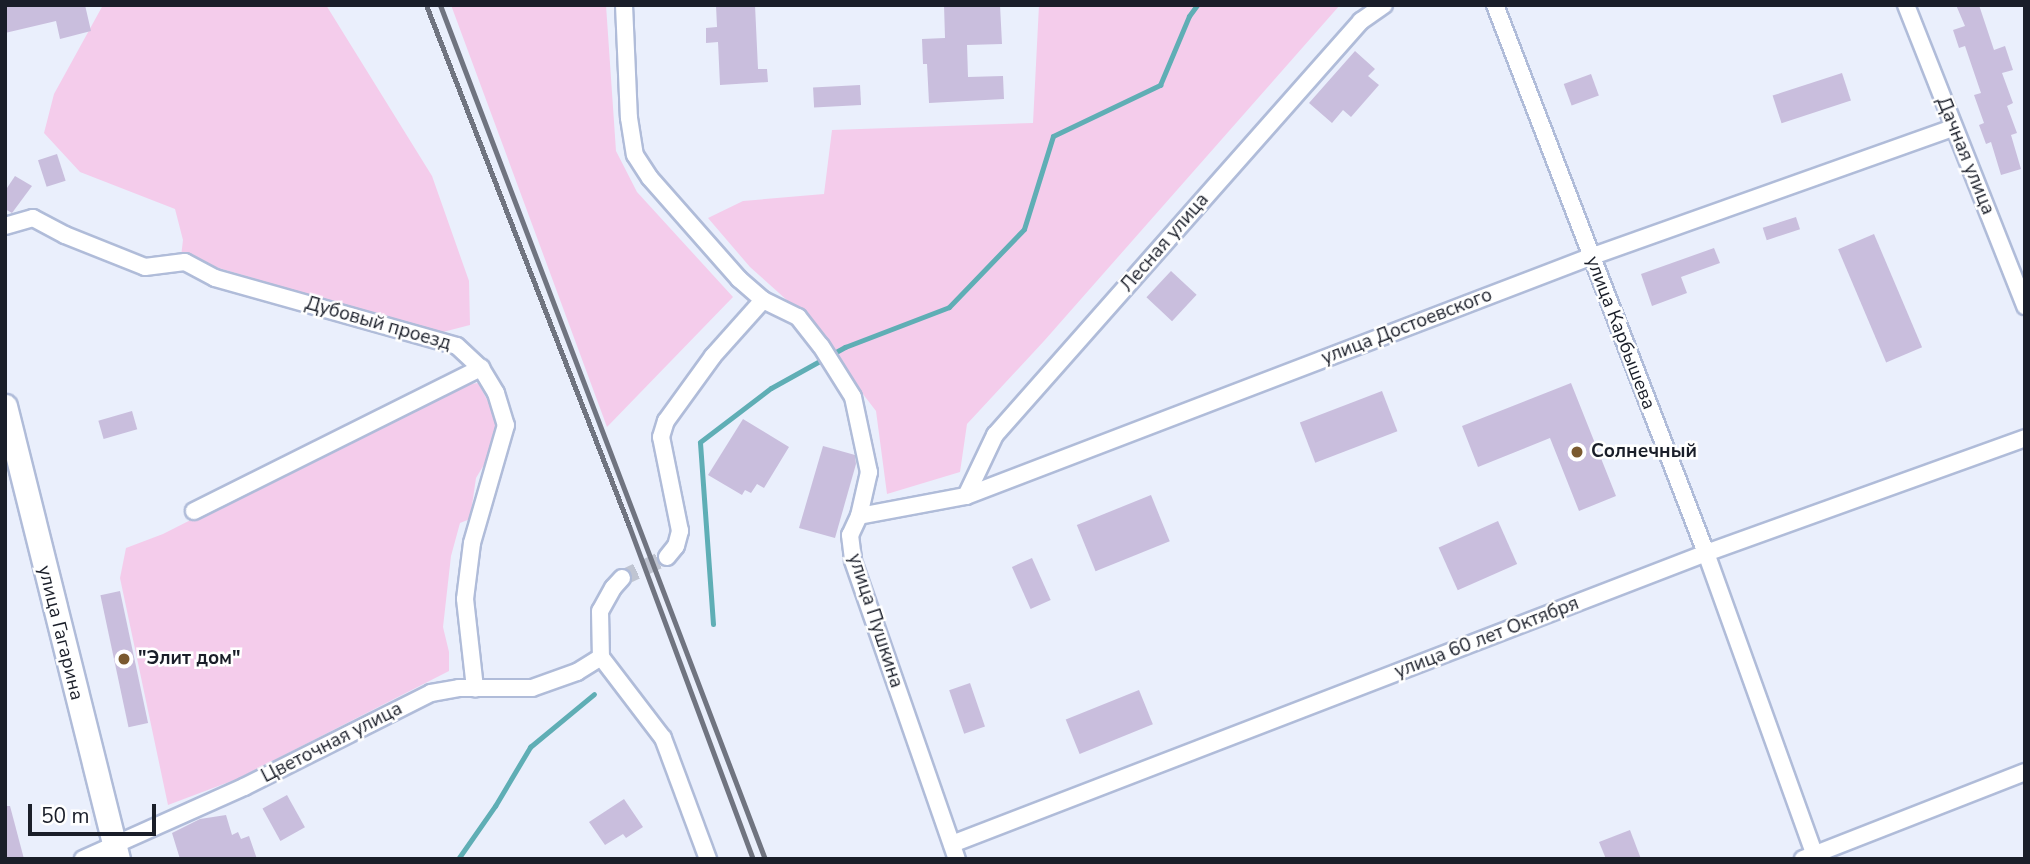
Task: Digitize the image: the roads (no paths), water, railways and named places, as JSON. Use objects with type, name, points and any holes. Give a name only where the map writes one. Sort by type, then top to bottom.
[{"type":"main road","name":"улица Гагарина","points":[[5,407],[34,534],[116,852]]},
{"type":"street","name":"улица Пушкина","points":[[624,5],[629,118],[635,155],[650,178],[738,279],[763,300],[798,317],[821,346],[853,397],[869,472],[859,516],[850,535],[853,561],[954,851]]},
{"type":"street","name":"Лесная улица","points":[[966,496],[995,435],[1361,21],[1384,5]]},
{"type":"street","name":"улица Карбышева","points":[[1495,5],[1706,553],[1811,857]]},
{"type":"street","name":"Дачная улица","points":[[1906,5],[2025,306]]},
{"type":"street","name":"улица Достоевского","points":[[859,516],[966,496],[1590,257],[1953,128]]},
{"type":"street","name":"Дубовый проезд","points":[[5,226],[33,218],[65,235],[145,267],[185,262],[215,278],[457,346],[481,368],[194,511]]},
{"type":"street","points":[[667,557],[677,546],[680,531],[661,437],[666,421],[713,356],[763,300]]},
{"type":"street","points":[[475,688],[465,599],[472,543],[506,425],[496,393],[481,368]]},
{"type":"street","name":"улица 60 лет Октября","points":[[954,851],[1706,553],[2025,438]]},
{"type":"street","points":[[622,578],[606,598],[600,611],[601,657],[663,738],[708,859]]},
{"type":"street","name":"Цветочная улица","points":[[83,859],[116,852],[431,693],[475,688],[533,688],[577,673],[601,657]]},
{"type":"street","points":[[1811,857],[2025,772]]},
{"type":"waterway","points":[[713,624],[700,442],[771,388],[845,347],[949,307],[1024,229],[1053,136],[1160,85],[1189,16],[1197,5]]},
{"type":"waterway","points":[[458,859],[495,806],[530,747],[594,694]]},
{"type":"tunnel","points":[[622,578],[667,557]]},
{"type":"railway","points":[[426,5],[629,526],[753,859]]},
{"type":"railway","points":[[440,5],[765,859]]},
{"type":"place","name":"Солнечный","points":[[1577,452]]},
{"type":"place","name":"\"Элит дом\"","points":[[124,659]]}]
